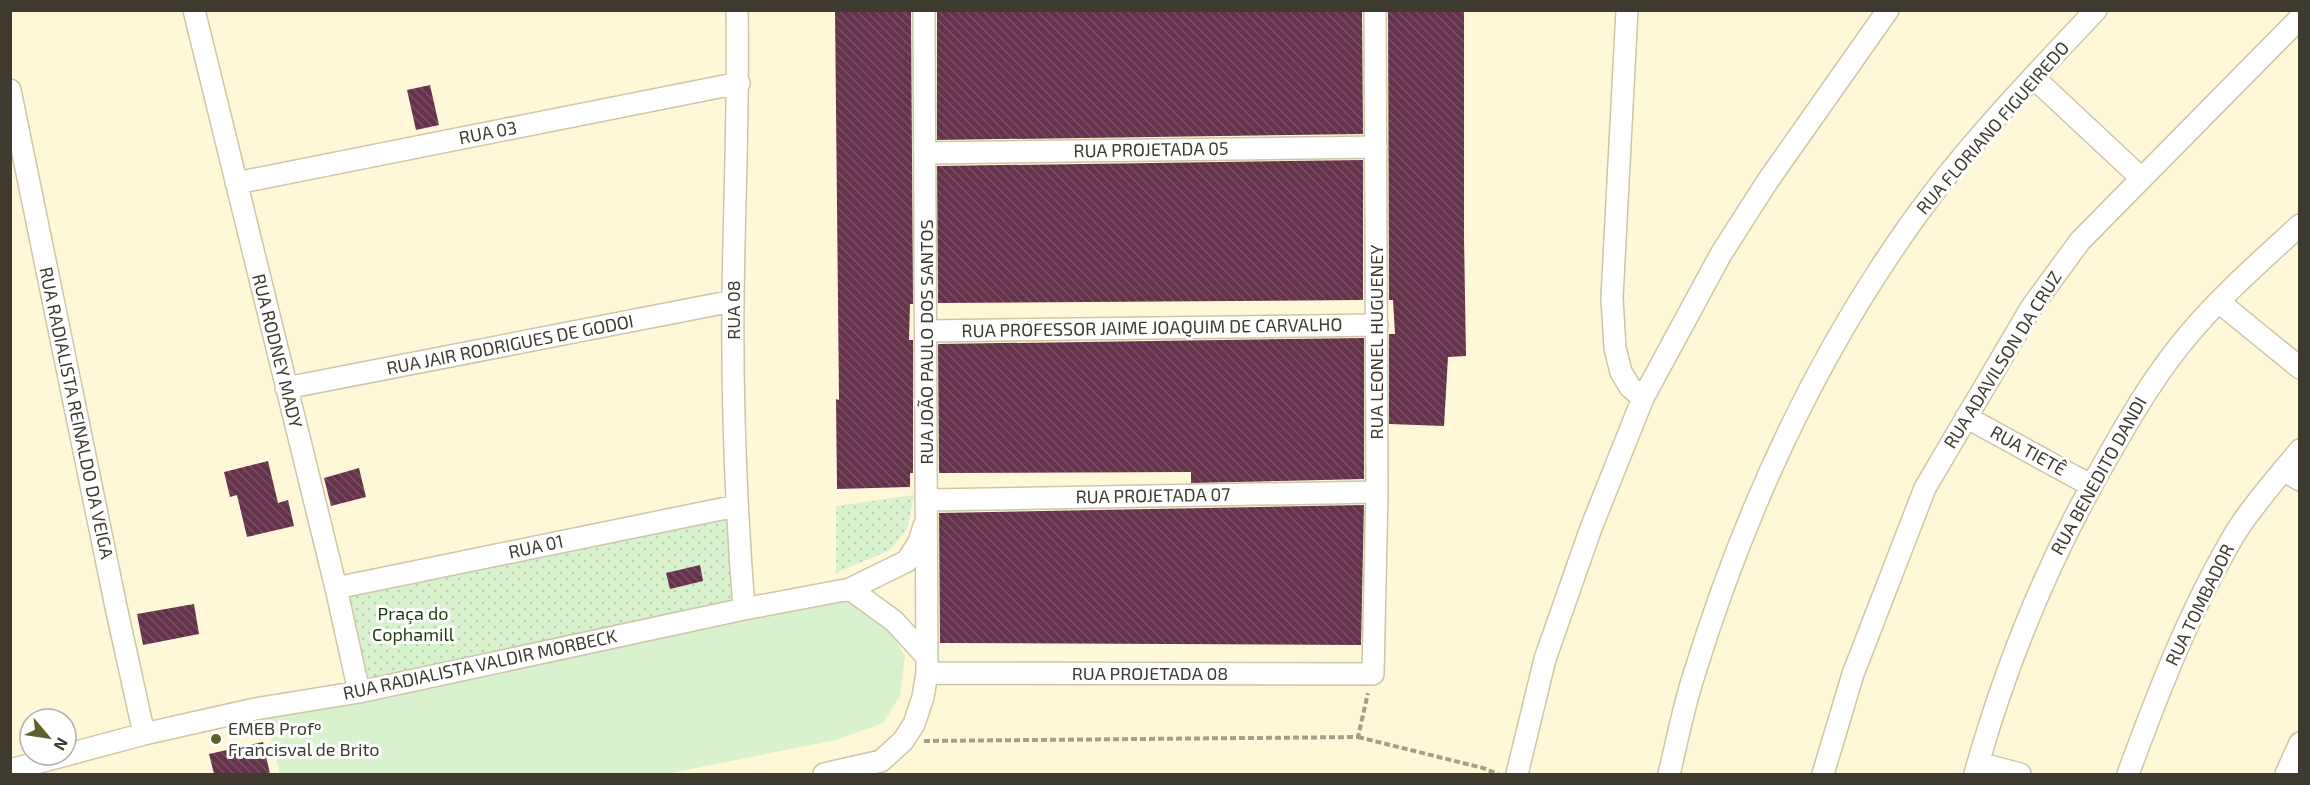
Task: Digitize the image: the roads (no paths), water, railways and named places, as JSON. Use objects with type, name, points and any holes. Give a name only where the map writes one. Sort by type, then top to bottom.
[{"type":"street","name":"RUA RODNEY MADY","points":[[194,10],[336,588],[359,692]]},
{"type":"street","name":"RUA 08","points":[[737,10],[739,83],[733,301],[736,506],[744,609]]},
{"type":"street","name":"RUA JOÃO PAULO DOS SANTOS","points":[[825,774],[881,761],[903,741],[914,724],[923,697],[927,665],[928,508],[924,10]]},
{"type":"street","name":"RUA LEONEL HUGUENEY","points":[[1373,674],[1377,492],[1376,10]]},
{"type":"street","points":[[1627,10],[1612,298],[1615,348],[1621,372],[1630,387],[1643,398]]},
{"type":"street","points":[[1517,774],[1545,659],[1590,528],[1643,398],[1726,245],[1767,182],[1888,10]]},
{"type":"street","name":"RUA FLORIANO FIGUEIREDO","points":[[1669,774],[1692,679],[1722,591],[1757,500],[1803,400],[1854,311],[1915,218],[1965,155],[2033,77],[2096,10]]},
{"type":"street","name":"RUA ADAVILSON DA CRUZ","points":[[1823,774],[1853,674],[1925,488],[2031,308],[2080,241],[2140,177],[2300,18]]},
{"type":"street","points":[[2033,77],[2140,177]]},
{"type":"street","name":"RUA 03","points":[[237,183],[739,83]]},
{"type":"street","name":"RUA RADIALISTA REINALDO DA VEIGA","points":[[10,90],[144,734]]},
{"type":"street","name":"RUA PROJETADA 05","points":[[926,153],[1376,147]]},
{"type":"street","name":"RUA BENEDITO DANDI","points":[[1977,769],[2006,675],[2033,605],[2090,485],[2146,391],[2189,334],[2219,302],[2300,225]]},
{"type":"street","name":"RUA JAIR RODRIGUES DE GODOI","points":[[286,388],[733,301]]},
{"type":"street","points":[[2219,302],[2300,368]]},
{"type":"street","name":"RUA PROFESSOR JAIME JOAQUIM DE CARVALHO","points":[[927,331],[1377,325]]},
{"type":"street","name":"RUA TIETÊ","points":[[1966,417],[2090,485]]},
{"type":"street","name":"RUA TOMBADOR","points":[[2128,774],[2154,703],[2196,606],[2234,535],[2291,475],[2300,450]]},
{"type":"street","name":"RUA PROJETADA 07","points":[[928,508],[1377,492]]},
{"type":"street","name":"RUA 01","points":[[336,588],[736,506]]},
{"type":"street","points":[[927,665],[894,621],[850,589],[908,561],[919,542],[928,508]]},
{"type":"street","name":"RUA RADIALISTA VALDIR MORBECK","points":[[10,770],[144,734],[255,709],[359,692],[744,609],[850,589]]},
{"type":"street","name":"RUA PROJETADA 08","points":[[927,665],[1373,674]]},
{"type":"street","points":[[2286,774],[2300,743]]},
{"type":"street","points":[[1977,769],[2020,774]]},
{"type":"place","name":"EMEB Profº Francisval de Brito","points":[[216,739]]},
{"type":"park label","name":"Praça do Cophamill","points":[[413,624]]}]
